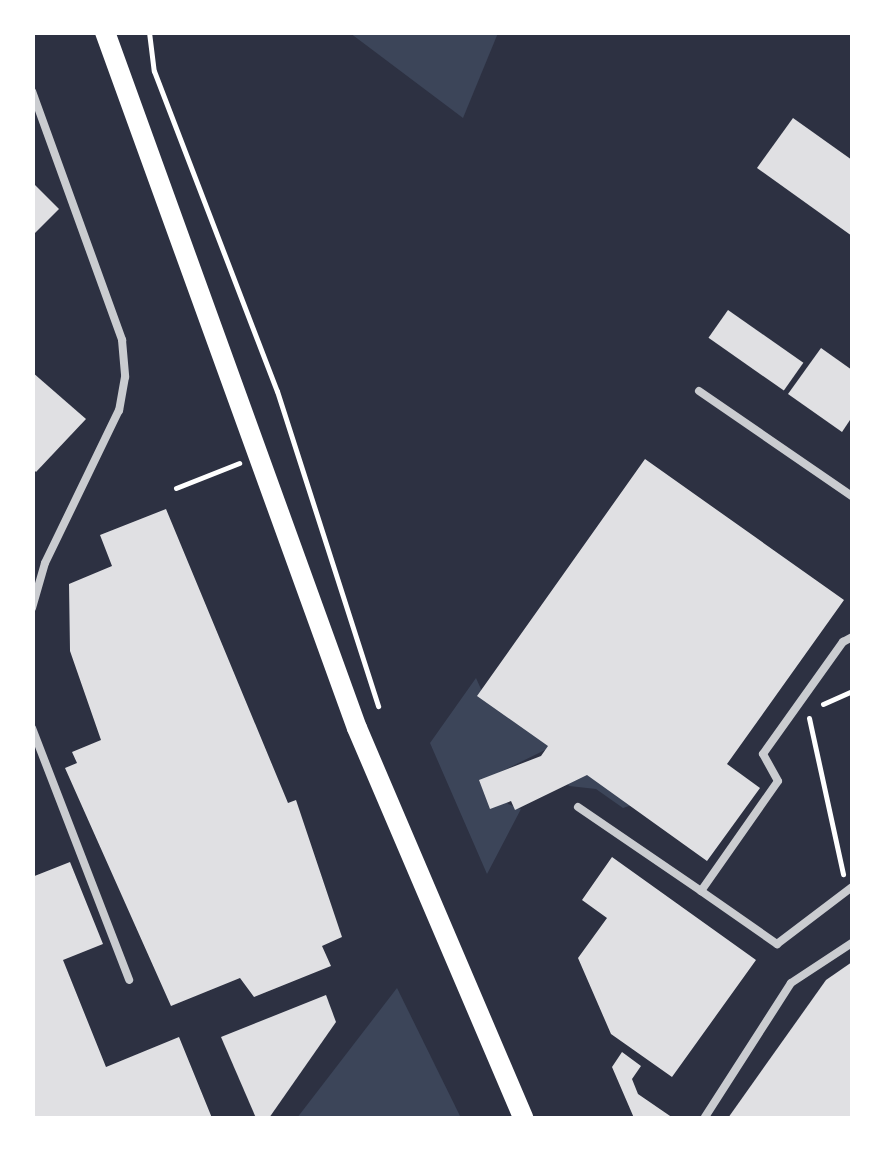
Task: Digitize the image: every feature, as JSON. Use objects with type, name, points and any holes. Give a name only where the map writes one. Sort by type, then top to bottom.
[{"type":"main road","points":[[105,32],[357,728],[523,1118]]},
{"type":"lane","points":[[32,90],[122,340],[125,376],[119,410],[45,563],[32,608]]},
{"type":"lane","points":[[698,391],[852,496]]},
{"type":"lane","points":[[701,892],[778,781],[763,754],[843,642],[852,638]]},
{"type":"lane","points":[[32,728],[129,980]]},
{"type":"lane","points":[[578,806],[777,944],[849,886]]},
{"type":"lane","points":[[705,1116],[791,983],[852,942]]},
{"type":"path","points":[[150,32],[154,71],[277,391],[384,725]]},
{"type":"path","points":[[849,886],[807,711],[852,691]]},
{"type":"shaded area","points":[[350,33],[498,33],[463,118]]},
{"type":"shaded area","points":[[476,678],[485,698],[635,804],[623,808],[596,789],[569,786],[545,750],[492,776],[508,804],[521,809],[487,874],[430,743]]},
{"type":"shaded area","points":[[397,988],[461,1118],[297,1118]]},
{"type":"building","points":[[793,118],[852,160],[852,236],[757,168]]},
{"type":"building","points":[[32,182],[59,209],[32,236]]},
{"type":"building","points":[[728,310],[803,363],[784,391],[708,338]]},
{"type":"building","points":[[821,348],[852,370],[852,417],[842,432],[788,394]]},
{"type":"building","points":[[32,372],[86,419],[36,472],[32,468]]},
{"type":"building","points":[[645,459],[844,600],[727,764],[760,788],[707,861],[587,775],[515,810],[511,801],[490,809],[479,780],[541,756],[548,746],[477,696]]},
{"type":"building","points":[[166,509],[288,803],[296,800],[342,937],[322,946],[331,966],[254,997],[240,978],[171,1006],[65,768],[77,763],[72,752],[101,740],[70,651],[69,584],[112,566],[100,535]]},
{"type":"building","points":[[612,857],[756,960],[672,1077],[611,1034],[578,958],[607,918],[582,900]]},
{"type":"building","points":[[70,862],[103,944],[63,960],[106,1067],[179,1037],[212,1118],[32,1118],[32,877]]},
{"type":"building","points":[[852,962],[852,1118],[728,1118],[826,980]]},
{"type":"building","points":[[326,995],[336,1022],[269,1118],[256,1118],[221,1037]]},
{"type":"building","points":[[622,1052],[641,1066],[632,1079],[638,1094],[673,1118],[634,1118],[612,1067]]}]
